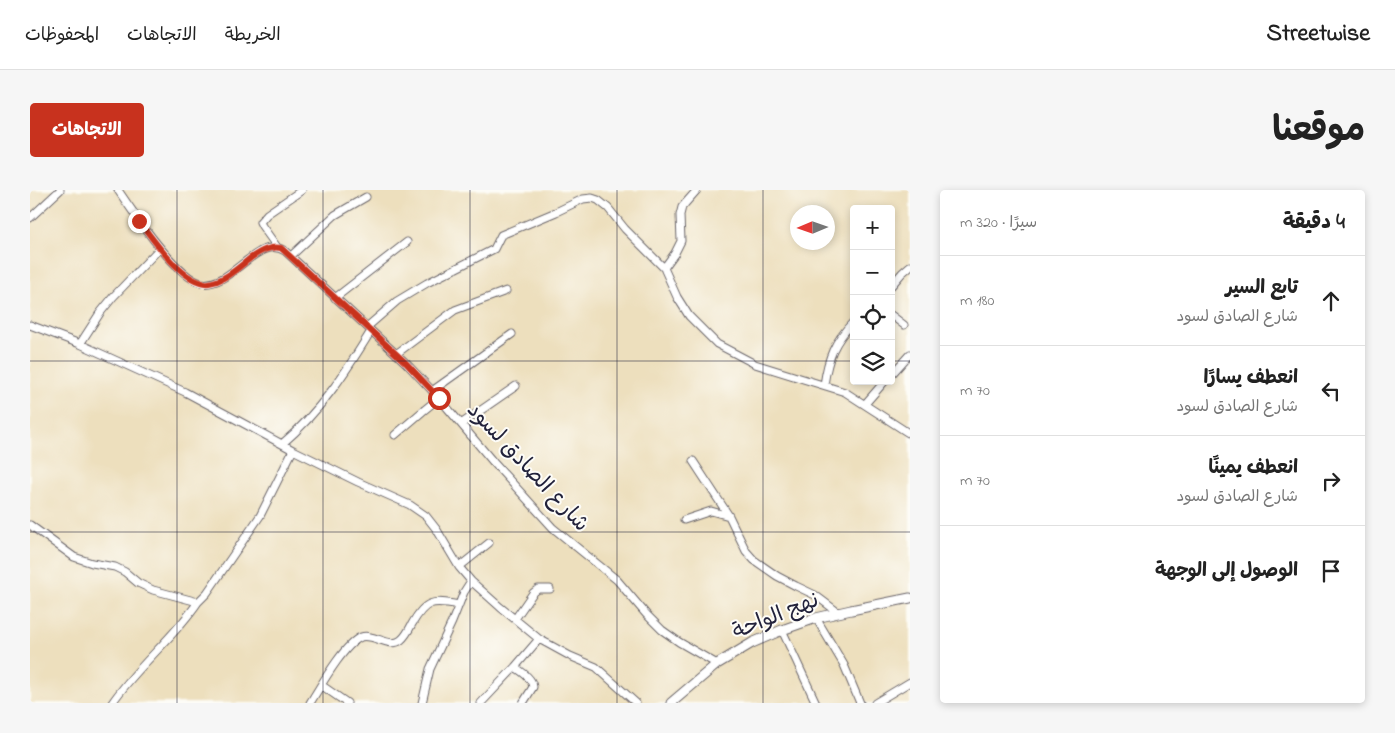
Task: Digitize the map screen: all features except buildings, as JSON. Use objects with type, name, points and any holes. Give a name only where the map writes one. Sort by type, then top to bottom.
[{"type":"street","points":[[30,218],[60,190]]},
{"type":"street","points":[[118,190],[160,248],[186,276],[202,283],[210,283],[220,279],[260,251],[277,247],[260,222],[267,214],[302,190]]},
{"type":"street","points":[[664,268],[681,241],[680,215],[682,207],[697,190]]},
{"type":"street","points":[[291,256],[335,215],[366,197]]},
{"type":"street","points":[[282,444],[308,420],[331,392],[355,358],[369,329],[397,301],[427,283],[494,249],[501,236],[583,199],[592,198],[603,204],[625,230],[664,268],[677,297],[689,316],[717,344],[755,364],[845,392],[910,434]]},
{"type":"street","points":[[335,298],[407,242]]},
{"type":"street","name":"شارع الصادق لسود","points":[[277,247],[291,256],[396,354],[439,398],[494,463],[553,528],[616,580],[662,630],[717,664]]},
{"type":"street","points":[[80,344],[113,297],[160,248]]},
{"type":"street","points":[[895,281],[910,266]]},
{"type":"street","points":[[396,354],[455,310],[506,291]]},
{"type":"street","points":[[895,319],[904,325]]},
{"type":"street","points":[[30,325],[80,344],[185,392],[293,450],[410,505],[431,522],[459,567],[471,581],[539,639],[570,656],[596,666],[636,703]]},
{"type":"street","points":[[824,385],[831,353],[850,325]]},
{"type":"street","points":[[432,391],[512,334]]},
{"type":"street","points":[[895,371],[910,354]]},
{"type":"street","points":[[865,404],[882,385]]},
{"type":"street","points":[[462,424],[516,386]]},
{"type":"street","points":[[395,435],[439,398]]},
{"type":"street","points":[[112,703],[207,593],[260,516],[293,450]]},
{"type":"street","points":[[693,461],[729,516],[746,551],[754,560],[777,576],[815,595],[839,613]]},
{"type":"street","points":[[684,520],[710,511],[729,516]]},
{"type":"street","points":[[30,525],[74,556],[92,563],[115,567],[125,572],[138,583],[153,590],[198,602]]},
{"type":"street","points":[[459,567],[489,543]]},
{"type":"street","points":[[422,703],[430,669],[471,581]]},
{"type":"street","points":[[515,619],[538,589],[550,589]]},
{"type":"street","name":"نهج الواحة","points":[[671,703],[717,664],[752,643],[782,630],[816,618],[909,600]]},
{"type":"street","points":[[310,703],[339,658],[349,646],[360,638],[371,636],[393,643],[400,641],[407,634],[419,613],[427,605],[434,601],[459,605]]},
{"type":"street","points":[[816,618],[844,665],[860,703]]},
{"type":"street","points":[[782,630],[816,703]]},
{"type":"street","points":[[481,703],[539,639]]},
{"type":"street","points":[[515,667],[530,679],[533,684],[523,703]]},
{"type":"street","points":[[875,703],[910,682]]},
{"type":"street","points":[[321,686],[347,703]]},
{"type":"route","points":[[139,221],[186,276],[202,283],[214,282],[228,275],[260,251],[268,248],[281,248],[406,363],[439,398]]}]
